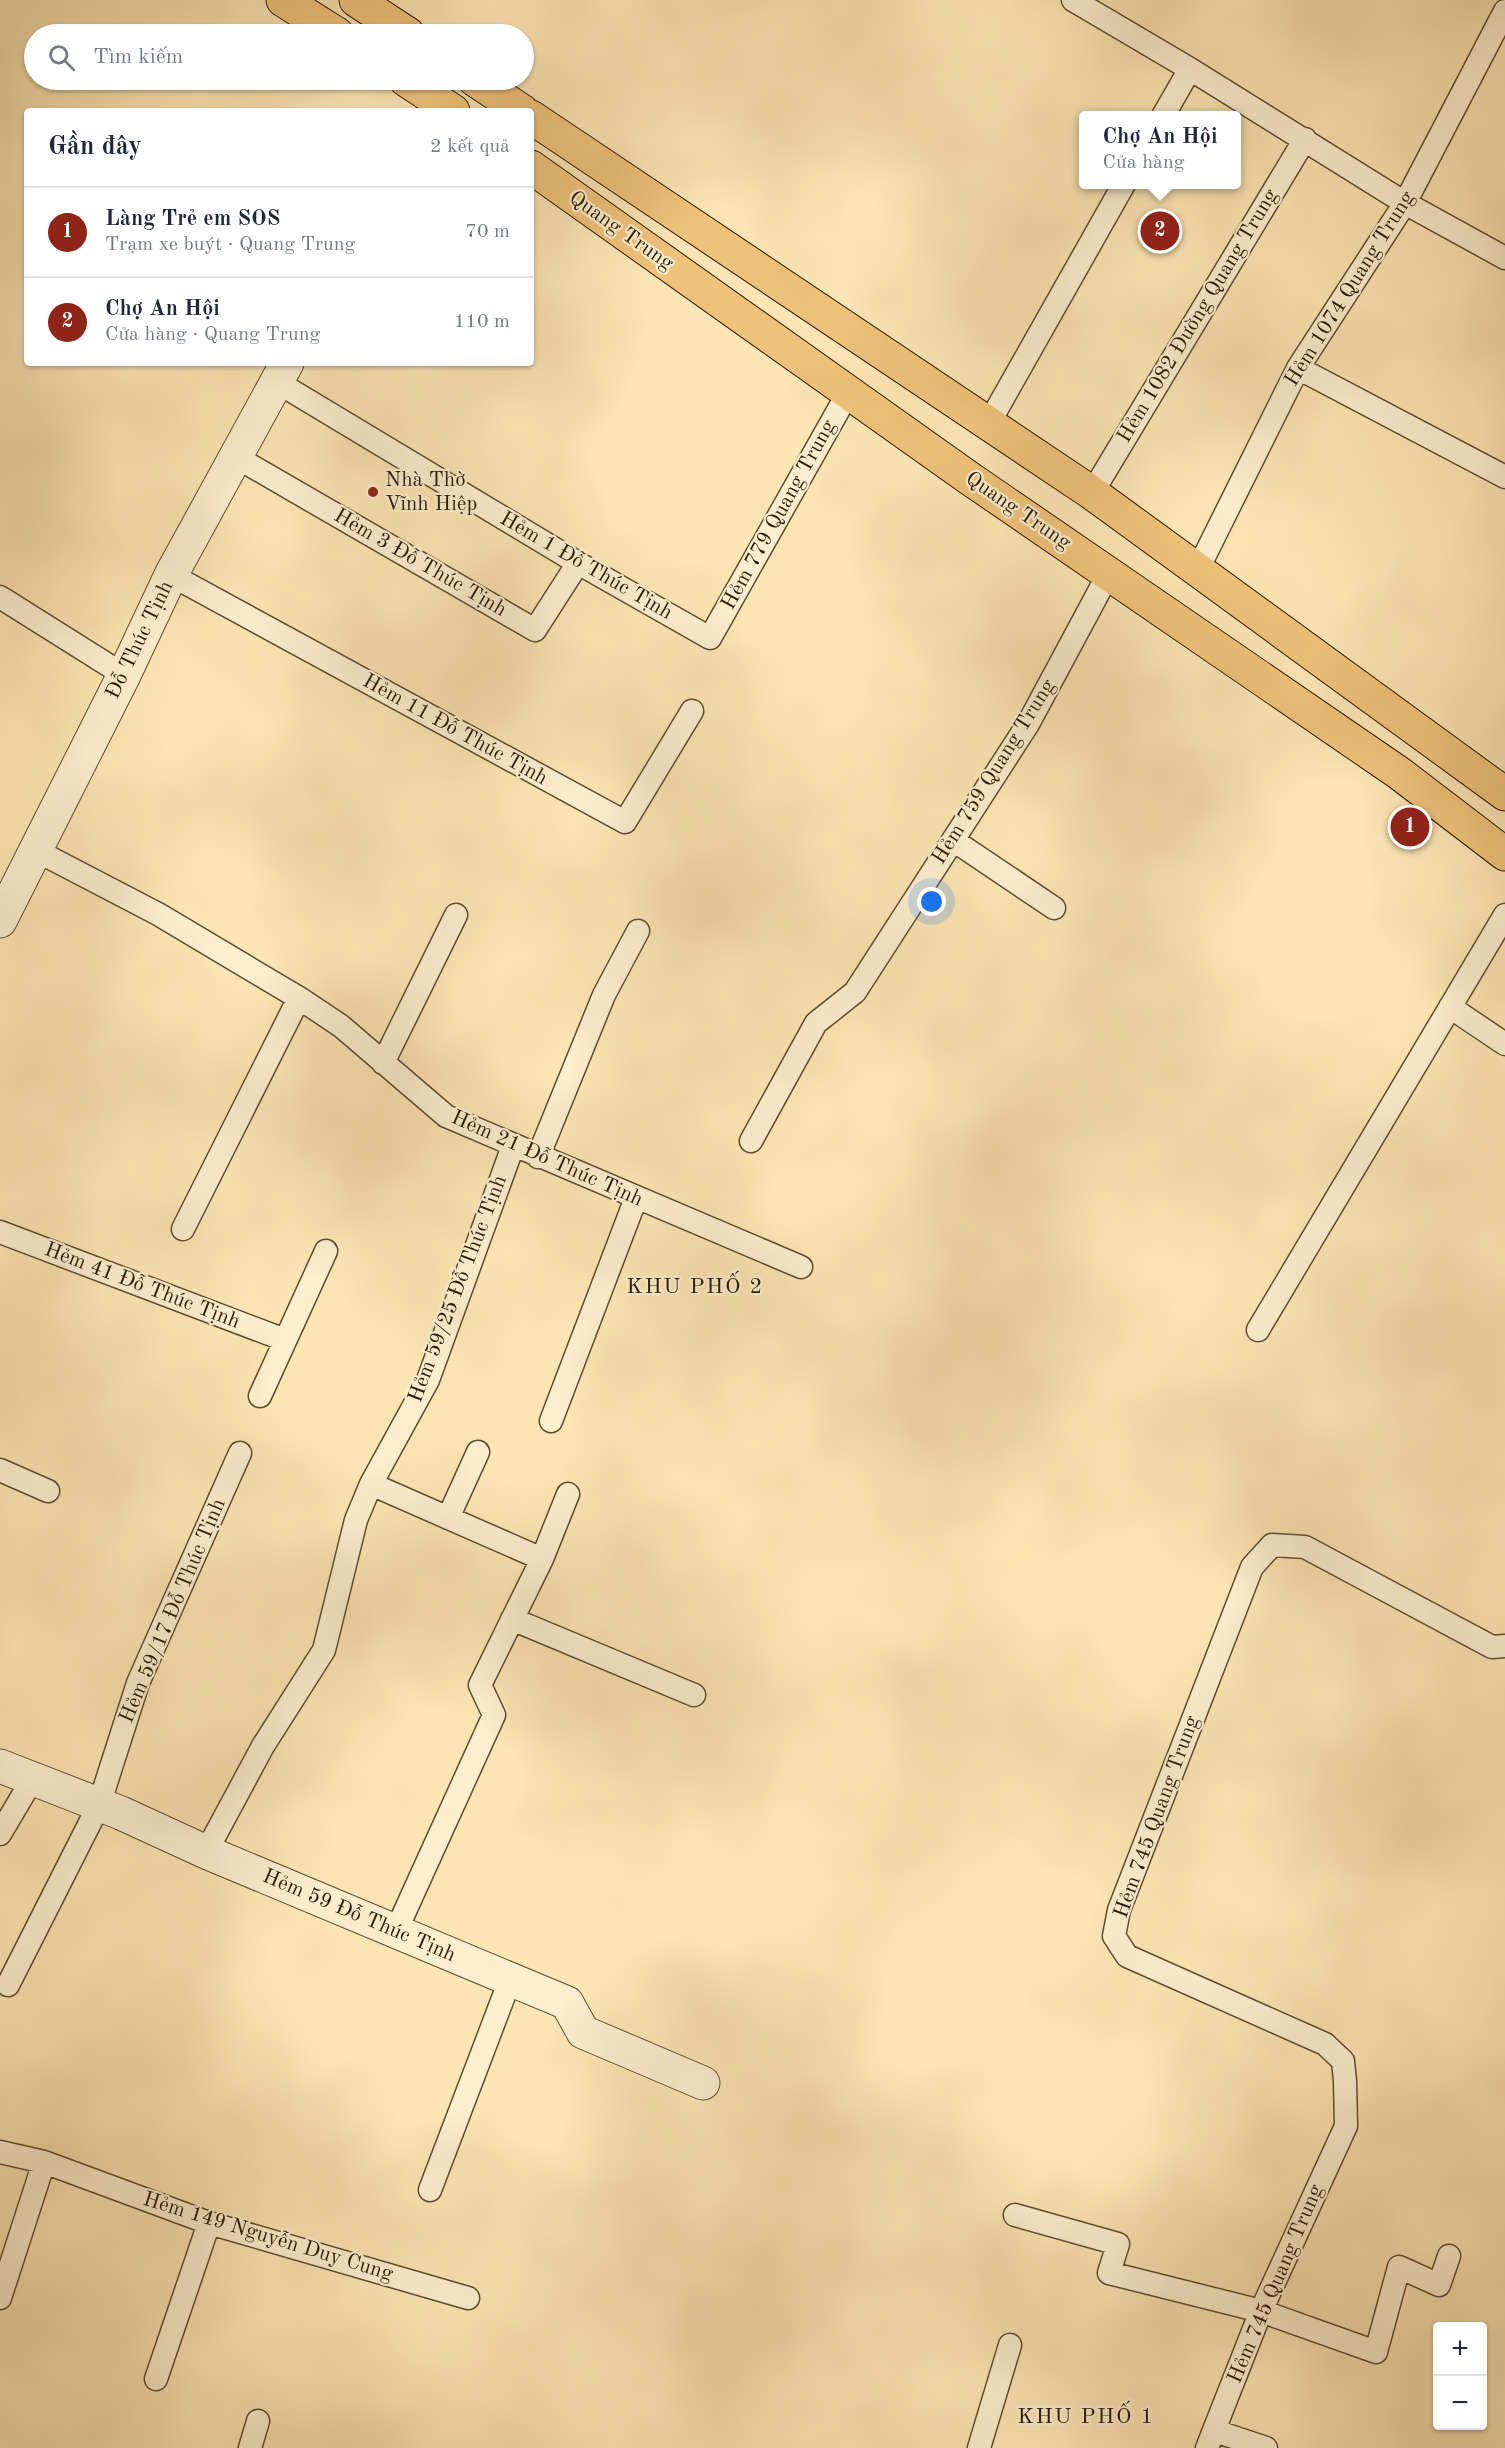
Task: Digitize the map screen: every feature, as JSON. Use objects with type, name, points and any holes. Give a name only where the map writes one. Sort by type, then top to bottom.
[{"type":"main road","points":[[284,0],[321,24]]},
{"type":"main road","points":[[356,0],[393,24]]},
{"type":"main road","points":[[418,90],[437,106]]},
{"type":"main road","points":[[490,90],[517,108]]},
{"type":"main road","name":"Quang Trung","points":[[534,119],[1092,493],[1505,794]]},
{"type":"main road","name":"Quang Trung","points":[[534,169],[969,478],[1399,773],[1505,854]]},
{"type":"street","name":"Đỗ Thúc Tịnh","points":[[0,921],[37,851],[171,576],[282,372]]},
{"type":"street","name":"Hẻm 59 Đỗ Thúc Tịnh","points":[[0,1766],[99,1805],[510,1980],[567,2002],[583,2032],[703,2083]]},
{"type":"lane","points":[[1073,0],[1305,139],[1405,203],[1505,258]]},
{"type":"lane","name":"Hẻm 1074 Quang Trung","points":[[1198,569],[1298,368],[1405,203],[1505,11]]},
{"type":"lane","points":[[1166,111],[1190,69]]},
{"type":"lane","name":"Hẻm 1082 Đường Quang Trung","points":[[1092,493],[1305,139]]},
{"type":"lane","points":[[990,423],[1121,189]]},
{"type":"lane","points":[[1298,368],[1505,477]]},
{"type":"lane","name":"Hẻm 1 Đỗ Thúc Tịnh","points":[[282,372],[578,563],[710,638]]},
{"type":"lane","name":"Hẻm 779 Quang Trung","points":[[710,638],[848,393]]},
{"type":"lane","name":"Hẻm 3 Đỗ Thúc Tịnh","points":[[236,457],[535,630],[578,563]]},
{"type":"lane","name":"Hẻm 759 Quang Trung","points":[[751,1141],[816,1023],[855,992],[1028,724],[1109,573]]},
{"type":"lane","name":"Hẻm 11 Đỗ Thúc Tịnh","points":[[171,576],[625,822],[692,711]]},
{"type":"lane","points":[[0,597],[124,675]]},
{"type":"lane","points":[[953,840],[1054,908]]},
{"type":"lane","name":"Hẻm 21 Đỗ Thúc Tịnh","points":[[37,851],[158,914],[299,998],[341,1026],[446,1116],[801,1267]]},
{"type":"lane","points":[[383,1063],[456,915]]},
{"type":"lane","points":[[1258,1330],[1505,915]]},
{"type":"lane","points":[[538,1157],[604,995],[638,931]]},
{"type":"lane","points":[[183,1229],[299,998]]},
{"type":"lane","points":[[1450,1007],[1505,1044]]},
{"type":"lane","name":"Hẻm 59/25 Đỗ Thúc Tịnh","points":[[206,1852],[263,1746],[324,1650],[356,1520],[371,1484],[428,1380],[513,1146]]},
{"type":"lane","points":[[551,1421],[636,1198]]},
{"type":"lane","name":"Hẻm 41 Đỗ Thúc Tịnh","points":[[0,1232],[285,1340]]},
{"type":"lane","points":[[260,1396],[327,1251]]},
{"type":"lane","points":[[448,1518],[478,1452]]},
{"type":"lane","name":"Hẻm 59/17 Đỗ Thúc Tịnh","points":[[8,1985],[99,1805],[138,1683],[240,1453]]},
{"type":"lane","points":[[0,1470],[48,1491]]},
{"type":"lane","points":[[371,1484],[542,1559]]},
{"type":"lane","points":[[396,1931],[494,1715],[480,1685],[542,1559],[568,1494]]},
{"type":"lane","name":"Hẻm 745 Quang Trung","points":[[1211,2439],[1262,2311],[1346,2126],[1342,2061],[1325,2044],[1127,1956],[1114,1936],[1119,1910],[1252,1567],[1272,1545],[1305,1547],[1492,1647],[1505,1646]]},
{"type":"lane","points":[[512,1618],[694,1695]]},
{"type":"lane","points":[[0,1834],[32,1780]]},
{"type":"lane","points":[[430,2190],[510,1980]]},
{"type":"lane","name":"Hẻm 149 Nguyễn Duy Cung","points":[[0,2152],[44,2162],[209,2223],[468,2298]]},
{"type":"lane","points":[[0,2298],[44,2162]]},
{"type":"lane","points":[[1015,2215],[1118,2244],[1109,2273],[1262,2311],[1376,2352],[1399,2268],[1439,2285],[1449,2256]]},
{"type":"lane","points":[[156,2379],[209,2223]]},
{"type":"lane","points":[[979,2448],[1010,2345]]},
{"type":"lane","points":[[250,2448],[258,2421]]},
{"type":"lane","points":[[1211,2439],[1266,2448]]},
{"type":"place","name":"Chợ An Hội","points":[[1160,231]]},
{"type":"place","name":"Nhà Thờ Vĩnh Hiệp","points":[[373,492]]},
{"type":"place","name":"Làng Trẻ em SOS","points":[[1410,827]]},
{"type":"district","name":"KHU PHỐ 2","points":[[695,1287]]},
{"type":"district","name":"KHU PHỐ 1","points":[[1086,2417]]}]
